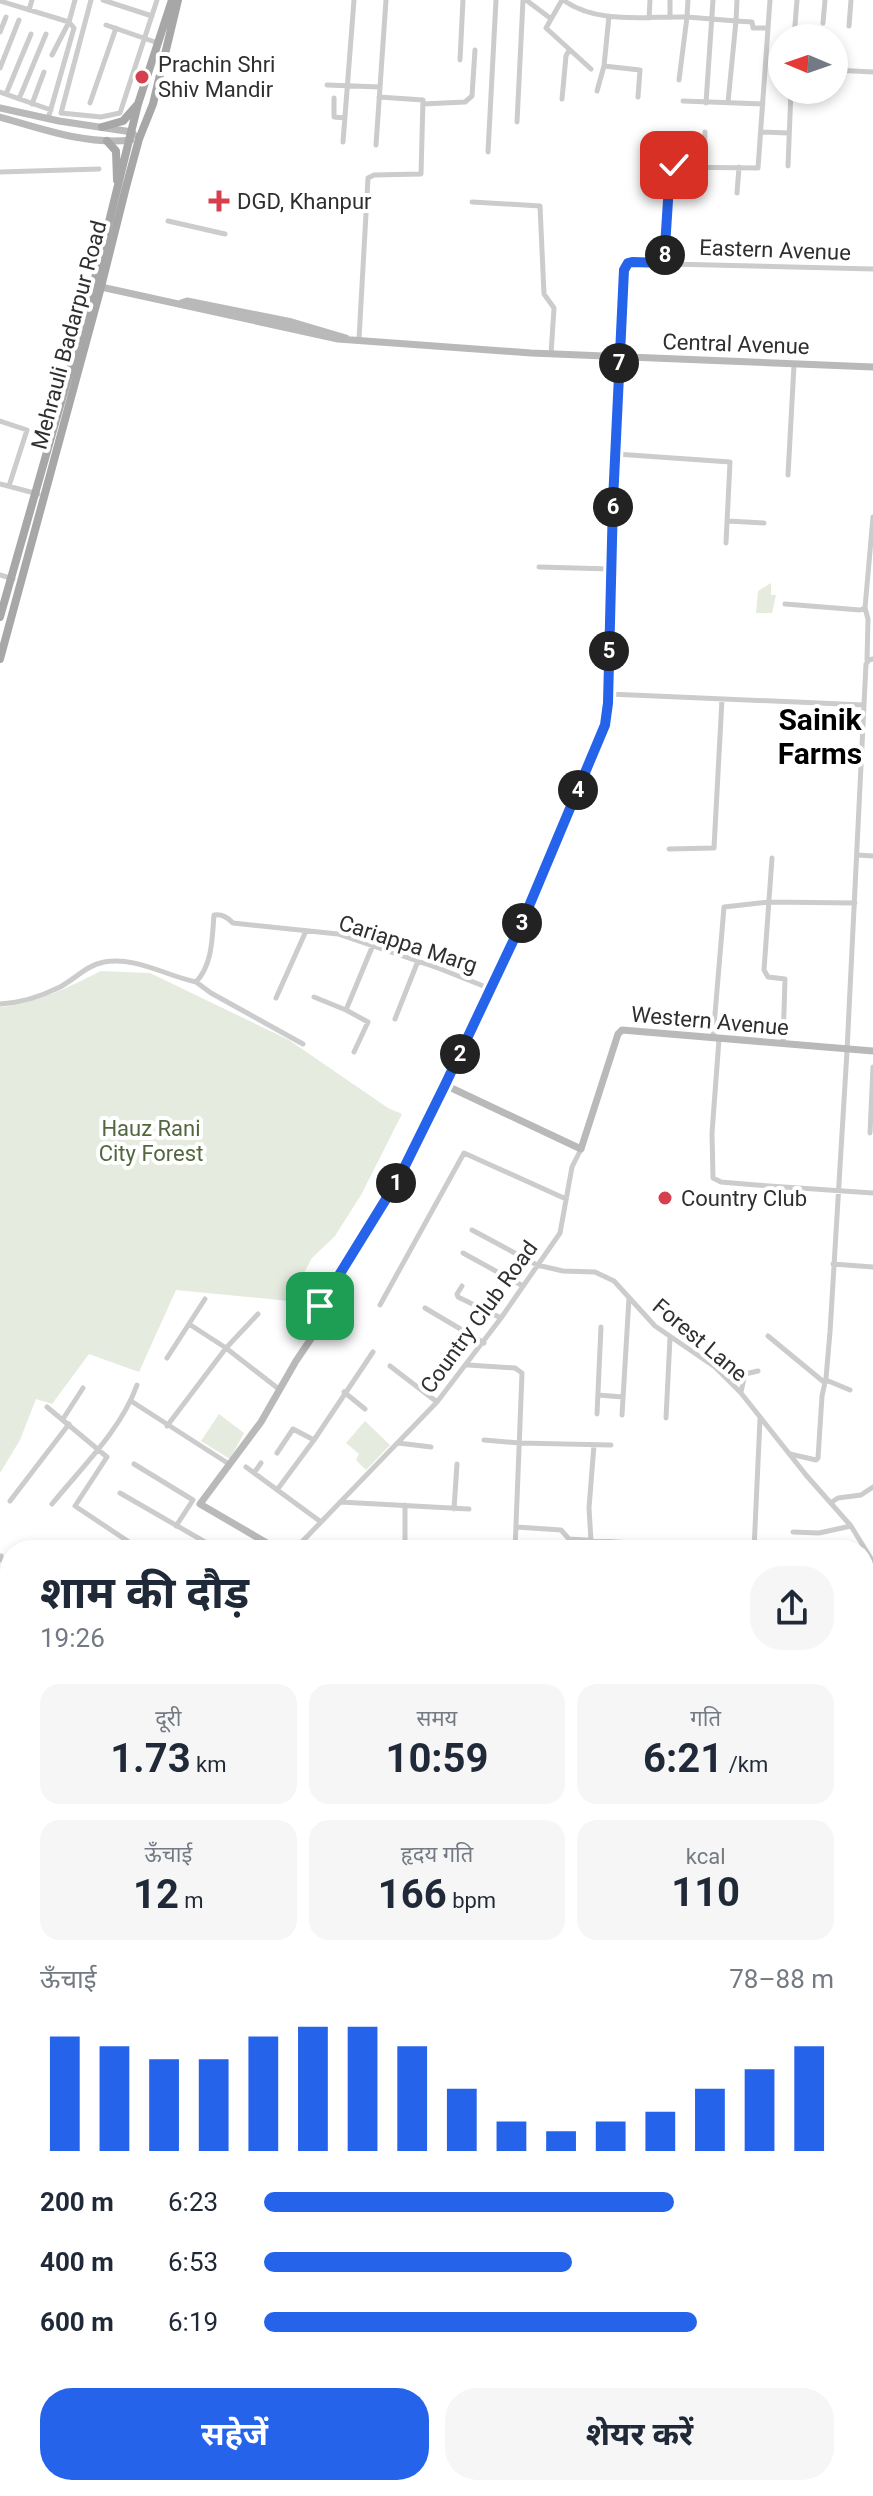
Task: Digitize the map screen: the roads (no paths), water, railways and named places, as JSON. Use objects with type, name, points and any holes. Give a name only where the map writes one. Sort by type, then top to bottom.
[{"type":"main road","name":"Mehrauli Badarpur Road","points":[[0,659],[22,582],[40,495],[118,184],[133,137],[153,104],[174,19],[175,2]]},
{"type":"main road","points":[[133,137],[138,104],[175,2]]},
{"type":"main road","points":[[102,127],[123,121],[138,104]]},
{"type":"main road","name":"Mehrauli Badarpur Road","points":[[0,617],[10,578],[40,495],[101,287],[133,137]]},
{"type":"main road","points":[[107,141],[116,151],[118,184]]},
{"type":"street","points":[[29,10],[32,0]]},
{"type":"street","points":[[91,0],[61,113],[97,117],[120,113],[157,0]]},
{"type":"street","points":[[103,0],[152,16]]},
{"type":"street","points":[[343,142],[354,0]]},
{"type":"street","points":[[376,145],[386,0]]},
{"type":"street","points":[[460,60],[463,0]]},
{"type":"street","points":[[488,152],[496,0]]},
{"type":"street","points":[[525,0],[550,18]]},
{"type":"street","points":[[517,122],[525,0]]},
{"type":"street","points":[[591,69],[548,31],[546,25],[562,0],[592,14],[712,18],[752,22],[753,28],[768,28],[758,168],[670,167],[664,263]]},
{"type":"street","points":[[649,18],[650,0]]},
{"type":"street","points":[[670,0],[670,17]]},
{"type":"street","points":[[679,80],[688,0]]},
{"type":"street","points":[[706,103],[713,0]]},
{"type":"street","points":[[728,102],[737,0]]},
{"type":"street","points":[[768,24],[770,0]]},
{"type":"street","points":[[795,24],[797,0]]},
{"type":"street","points":[[823,23],[825,0]]},
{"type":"street","points":[[849,26],[851,0]]},
{"type":"street","points":[[0,1],[69,22],[74,30],[50,115]]},
{"type":"street","points":[[52,55],[69,22],[73,1]]},
{"type":"street","points":[[597,91],[604,66],[609,16]]},
{"type":"street","points":[[0,32],[6,17]]},
{"type":"street","points":[[0,68],[19,20]]},
{"type":"street","points":[[106,25],[159,43]]},
{"type":"street","points":[[90,103],[116,28]]},
{"type":"street","points":[[31,34],[3,93],[50,115]]},
{"type":"street","points":[[19,99],[46,34]]},
{"type":"street","points":[[379,97],[423,101],[423,104],[465,102],[472,96],[475,50]]},
{"type":"street","points":[[562,99],[569,50]]},
{"type":"street","points":[[604,66],[640,70],[638,97]]},
{"type":"street","points":[[848,71],[873,72]]},
{"type":"street","points":[[32,104],[44,72]]},
{"type":"street","points":[[327,85],[380,87]]},
{"type":"street","points":[[334,98],[333,117],[345,118]]},
{"type":"street","points":[[359,339],[368,178],[374,175],[421,175],[423,101]]},
{"type":"street","points":[[683,101],[763,104]]},
{"type":"street","points":[[788,166],[790,104]]},
{"type":"street","points":[[0,108],[50,115],[133,137]]},
{"type":"street","points":[[0,117],[58,133],[107,141],[133,137]]},
{"type":"street","points":[[704,166],[705,132]]},
{"type":"street","points":[[762,132],[789,133]]},
{"type":"street","points":[[737,193],[739,167]]},
{"type":"street","points":[[0,172],[99,169]]},
{"type":"street","points":[[472,202],[540,206],[544,294],[554,308],[551,354]]},
{"type":"street","points":[[168,221],[225,234]]},
{"type":"street","name":"Eastern Avenue","points":[[619,358],[626,266],[632,262],[873,269]]},
{"type":"street","name":"Central Avenue","points":[[101,287],[292,322],[346,338],[447,348],[619,358],[873,367]]},
{"type":"street","points":[[176,1526],[261,1422],[325,1318],[320,1305],[399,1178],[524,918],[599,741],[608,694],[619,358]]},
{"type":"street","points":[[788,475],[794,365]]},
{"type":"street","points":[[0,421],[27,430],[9,486]]},
{"type":"street","points":[[615,454],[729,461],[726,543]]},
{"type":"street","points":[[0,484],[40,495]]},
{"type":"street","points":[[790,1454],[818,1459],[847,1051],[864,705],[870,660],[865,608],[873,517]]},
{"type":"street","points":[[728,521],[764,523]]},
{"type":"street","points":[[539,567],[611,569]]},
{"type":"street","points":[[0,575],[22,582]]},
{"type":"street","points":[[785,604],[865,608]]},
{"type":"street","points":[[608,694],[864,705]]},
{"type":"street","points":[[669,849],[709,850],[715,847],[722,699]]},
{"type":"street","points":[[858,855],[873,856]]},
{"type":"street","points":[[772,858],[764,970],[768,977],[785,979],[783,1045]]},
{"type":"street","points":[[855,903],[769,902],[724,907],[712,1133],[713,1178],[721,1182],[873,1193]]},
{"type":"street","name":"Cariappa Marg","points":[[195,981],[202,975],[210,952],[214,915],[226,917],[233,923],[338,934],[491,989]]},
{"type":"street","points":[[276,998],[306,931]]},
{"type":"street","points":[[346,1009],[373,945]]},
{"type":"street","points":[[0,1004],[16,1003],[60,987],[88,968],[105,961],[132,963],[195,981],[303,1044]]},
{"type":"street","points":[[395,1019],[418,961]]},
{"type":"street","points":[[314,997],[346,1009],[368,1022],[354,1052]]},
{"type":"street","name":"Western Avenue","points":[[581,1149],[620,1031],[873,1051]]},
{"type":"street","points":[[870,1133],[873,1067]]},
{"type":"street","points":[[445,1085],[581,1149]]},
{"type":"street","name":"Country Club Road","points":[[304,1540],[437,1402],[484,1343],[560,1233],[572,1167],[581,1149]]},
{"type":"street","points":[[380,1305],[464,1153],[566,1199]]},
{"type":"street","name":"Forest Lane","points":[[472,1230],[537,1265],[554,1270],[602,1274],[614,1281],[655,1326],[715,1367],[741,1393],[806,1475],[832,1502],[860,1540]]},
{"type":"street","points":[[463,1253],[523,1286]]},
{"type":"street","points":[[833,1264],[873,1267]]},
{"type":"street","points":[[462,1286],[458,1297],[501,1318]]},
{"type":"street","points":[[622,1415],[629,1298]]},
{"type":"street","points":[[167,1358],[205,1299]]},
{"type":"street","points":[[425,1308],[484,1343]]},
{"type":"street","points":[[167,1426],[226,1348],[258,1314]]},
{"type":"street","points":[[189,1324],[280,1390]]},
{"type":"street","points":[[597,1414],[601,1327]]},
{"type":"street","points":[[768,1336],[825,1381],[850,1390]]},
{"type":"street","points":[[666,1418],[670,1337]]},
{"type":"street","points":[[277,1490],[373,1352]]},
{"type":"street","points":[[467,1365],[521,1371],[515,1540]]},
{"type":"street","points":[[390,1366],[437,1402]]},
{"type":"street","points":[[741,1393],[745,1374],[758,1371]]},
{"type":"street","points":[[52,1504],[98,1449],[131,1401],[137,1385]]},
{"type":"street","points":[[63,1419],[83,1388]]},
{"type":"street","points":[[344,1392],[365,1409]]},
{"type":"street","points":[[598,1395],[623,1397]]},
{"type":"street","points":[[131,1401],[229,1464]]},
{"type":"street","points":[[47,1407],[107,1459],[75,1506],[126,1540]]},
{"type":"street","points":[[754,1540],[760,1419]]},
{"type":"street","points":[[10,1501],[69,1424]]},
{"type":"street","points":[[277,1453],[293,1429],[314,1440]]},
{"type":"street","points":[[484,1440],[611,1445]]},
{"type":"street","points":[[397,1443],[431,1447]]},
{"type":"street","points":[[591,1540],[589,1508],[594,1445]]},
{"type":"street","points":[[254,1473],[261,1463]]},
{"type":"street","points":[[134,1464],[262,1540]]},
{"type":"street","points":[[454,1509],[457,1464]]},
{"type":"street","points":[[246,1467],[321,1522]]},
{"type":"street","points":[[832,1502],[838,1498],[857,1497],[873,1487]]},
{"type":"street","points":[[120,1493],[201,1540]]},
{"type":"street","points":[[340,1502],[469,1509]]},
{"type":"street","points":[[405,1505],[405,1540]]},
{"type":"street","points":[[793,1532],[819,1533],[851,1526]]},
{"type":"street","points":[[516,1527],[559,1529],[569,1539],[580,1540]]},
{"type":"place","name":"Prachin Shri Shiv Mandir","points":[[142,77]]},
{"type":"place","name":"DGD, Khanpur","points":[[219,201]]},
{"type":"place","name":"Country Club","points":[[665,1198]]},
{"type":"district","name":"Sainik Farms","points":[[820,736]]},
{"type":"park label","name":"Hauz Rani City Forest","points":[[151,1140]]}]
